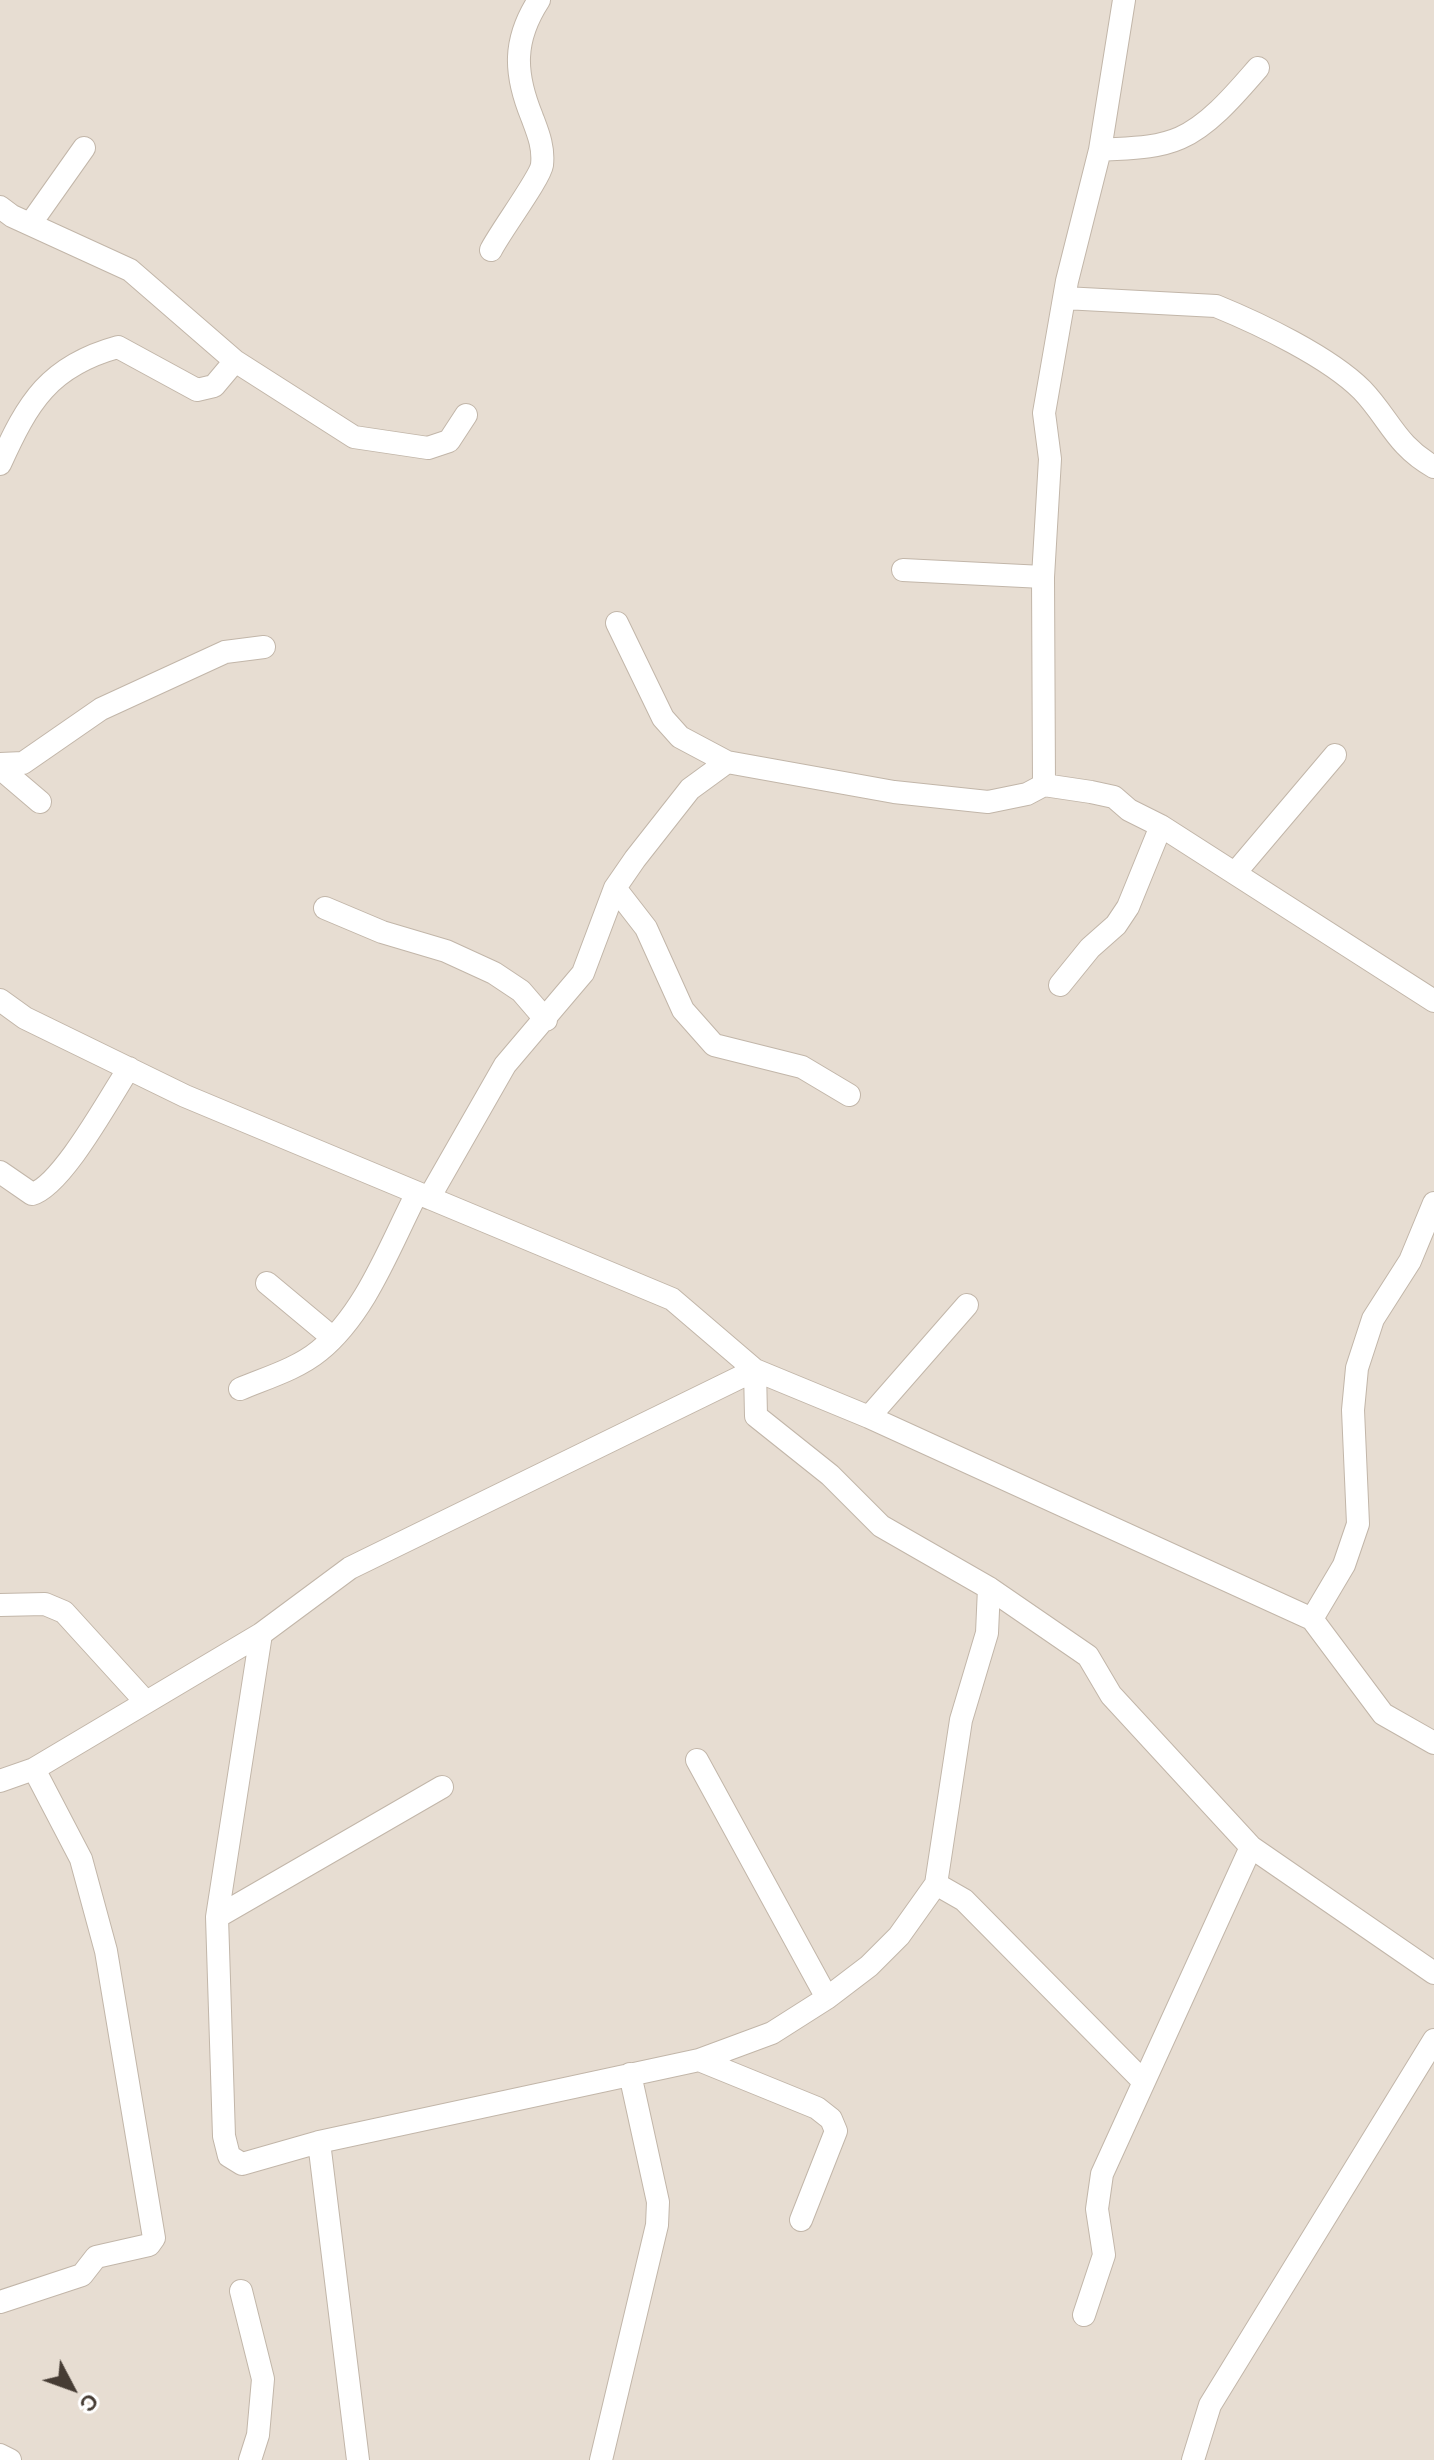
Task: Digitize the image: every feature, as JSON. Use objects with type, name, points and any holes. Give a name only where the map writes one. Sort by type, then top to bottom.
[{"type":"street","points":[[491,250],[542,168],[541,141],[520,86],[517,54],[525,22],[539,0]]},
{"type":"street","points":[[1044,785],[1043,577],[1050,459],[1044,413],[1064,298],[1100,150],[1124,0]]},
{"type":"street","points":[[1100,150],[1152,146],[1181,138],[1231,98],[1258,68]]},
{"type":"street","points":[[31,223],[84,148]]},
{"type":"street","points":[[0,207],[12,216],[130,270],[235,361],[354,437],[428,448],[449,441],[466,415]]},
{"type":"street","points":[[1064,298],[1216,306],[1238,315],[1297,347],[1363,391],[1387,426],[1418,458],[1434,467]]},
{"type":"street","points":[[0,464],[19,423],[42,388],[65,368],[92,354],[118,347],[197,390],[214,386],[235,361]]},
{"type":"street","points":[[903,570],[1043,577]]},
{"type":"street","points":[[617,623],[663,718],[680,737],[727,762],[894,792],[988,802],[1027,794],[1044,785],[1114,797],[1129,810],[1161,826],[1434,1001]]},
{"type":"street","points":[[0,766],[23,763],[101,709],[225,652],[264,647]]},
{"type":"street","points":[[1235,873],[1335,755]]},
{"type":"street","points":[[240,1389],[300,1363],[333,1338],[374,1278],[505,1065],[583,973],[615,888],[690,789],[727,762]]},
{"type":"street","points":[[0,766],[40,802]]},
{"type":"street","points":[[1060,985],[1128,907],[1161,826]]},
{"type":"street","points":[[615,888],[646,928],[683,1010],[714,1045],[802,1067],[849,1095]]},
{"type":"street","points":[[325,908],[382,932],[446,951],[494,973],[521,991],[546,1020]]},
{"type":"street","points":[[0,1000],[25,1018],[185,1096],[672,1299],[755,1370],[869,1417],[1312,1619],[1383,1714],[1434,1743]]},
{"type":"street","points":[[0,1172],[32,1194],[42,1191],[64,1166],[129,1068]]},
{"type":"street","points":[[1312,1619],[1344,1565],[1358,1524],[1353,1410],[1357,1368],[1373,1319],[1410,1261],[1434,1205]]},
{"type":"street","points":[[267,1283],[333,1338]]},
{"type":"street","points":[[869,1417],[967,1305]]},
{"type":"street","points":[[755,1370],[756,1416],[830,1475],[881,1526],[989,1588],[1088,1656],[1111,1695],[1251,1847],[1434,1973]]},
{"type":"street","points":[[0,1781],[34,1769],[261,1634],[350,1568],[755,1370]]},
{"type":"street","points":[[261,1634],[217,1917],[224,2136],[229,2156],[242,2164],[319,2142],[699,2060],[772,2033],[827,1998],[869,1966],[899,1936],[936,1884],[961,1720],[987,1633],[989,1588]]},
{"type":"street","points":[[0,1605],[45,1604],[64,1612],[145,1701]]},
{"type":"street","points":[[697,1760],[827,1998]]},
{"type":"street","points":[[0,2302],[73,2279],[82,2275],[96,2257],[149,2245],[154,2238],[106,1951],[81,1859],[34,1769]]},
{"type":"street","points":[[217,1917],[442,1787]]},
{"type":"street","points":[[1084,2315],[1104,2255],[1097,2209],[1102,2174],[1251,1847]]},
{"type":"street","points":[[936,1884],[964,1900],[1144,2082]]},
{"type":"street","points":[[1193,2460],[1210,2405],[1434,2040]]},
{"type":"street","points":[[699,2060],[817,2108],[831,2119],[836,2131],[801,2220]]},
{"type":"street","points":[[601,2460],[657,2225],[658,2202],[630,2074]]},
{"type":"street","points":[[319,2142],[358,2460]]},
{"type":"street","points":[[241,2291],[263,2379],[258,2435],[250,2460]]},
{"type":"street","points":[[0,2455],[10,2460]]},
{"type":"shaded area","points":[[0,0],[1434,0],[1434,2460],[0,2460]]}]
